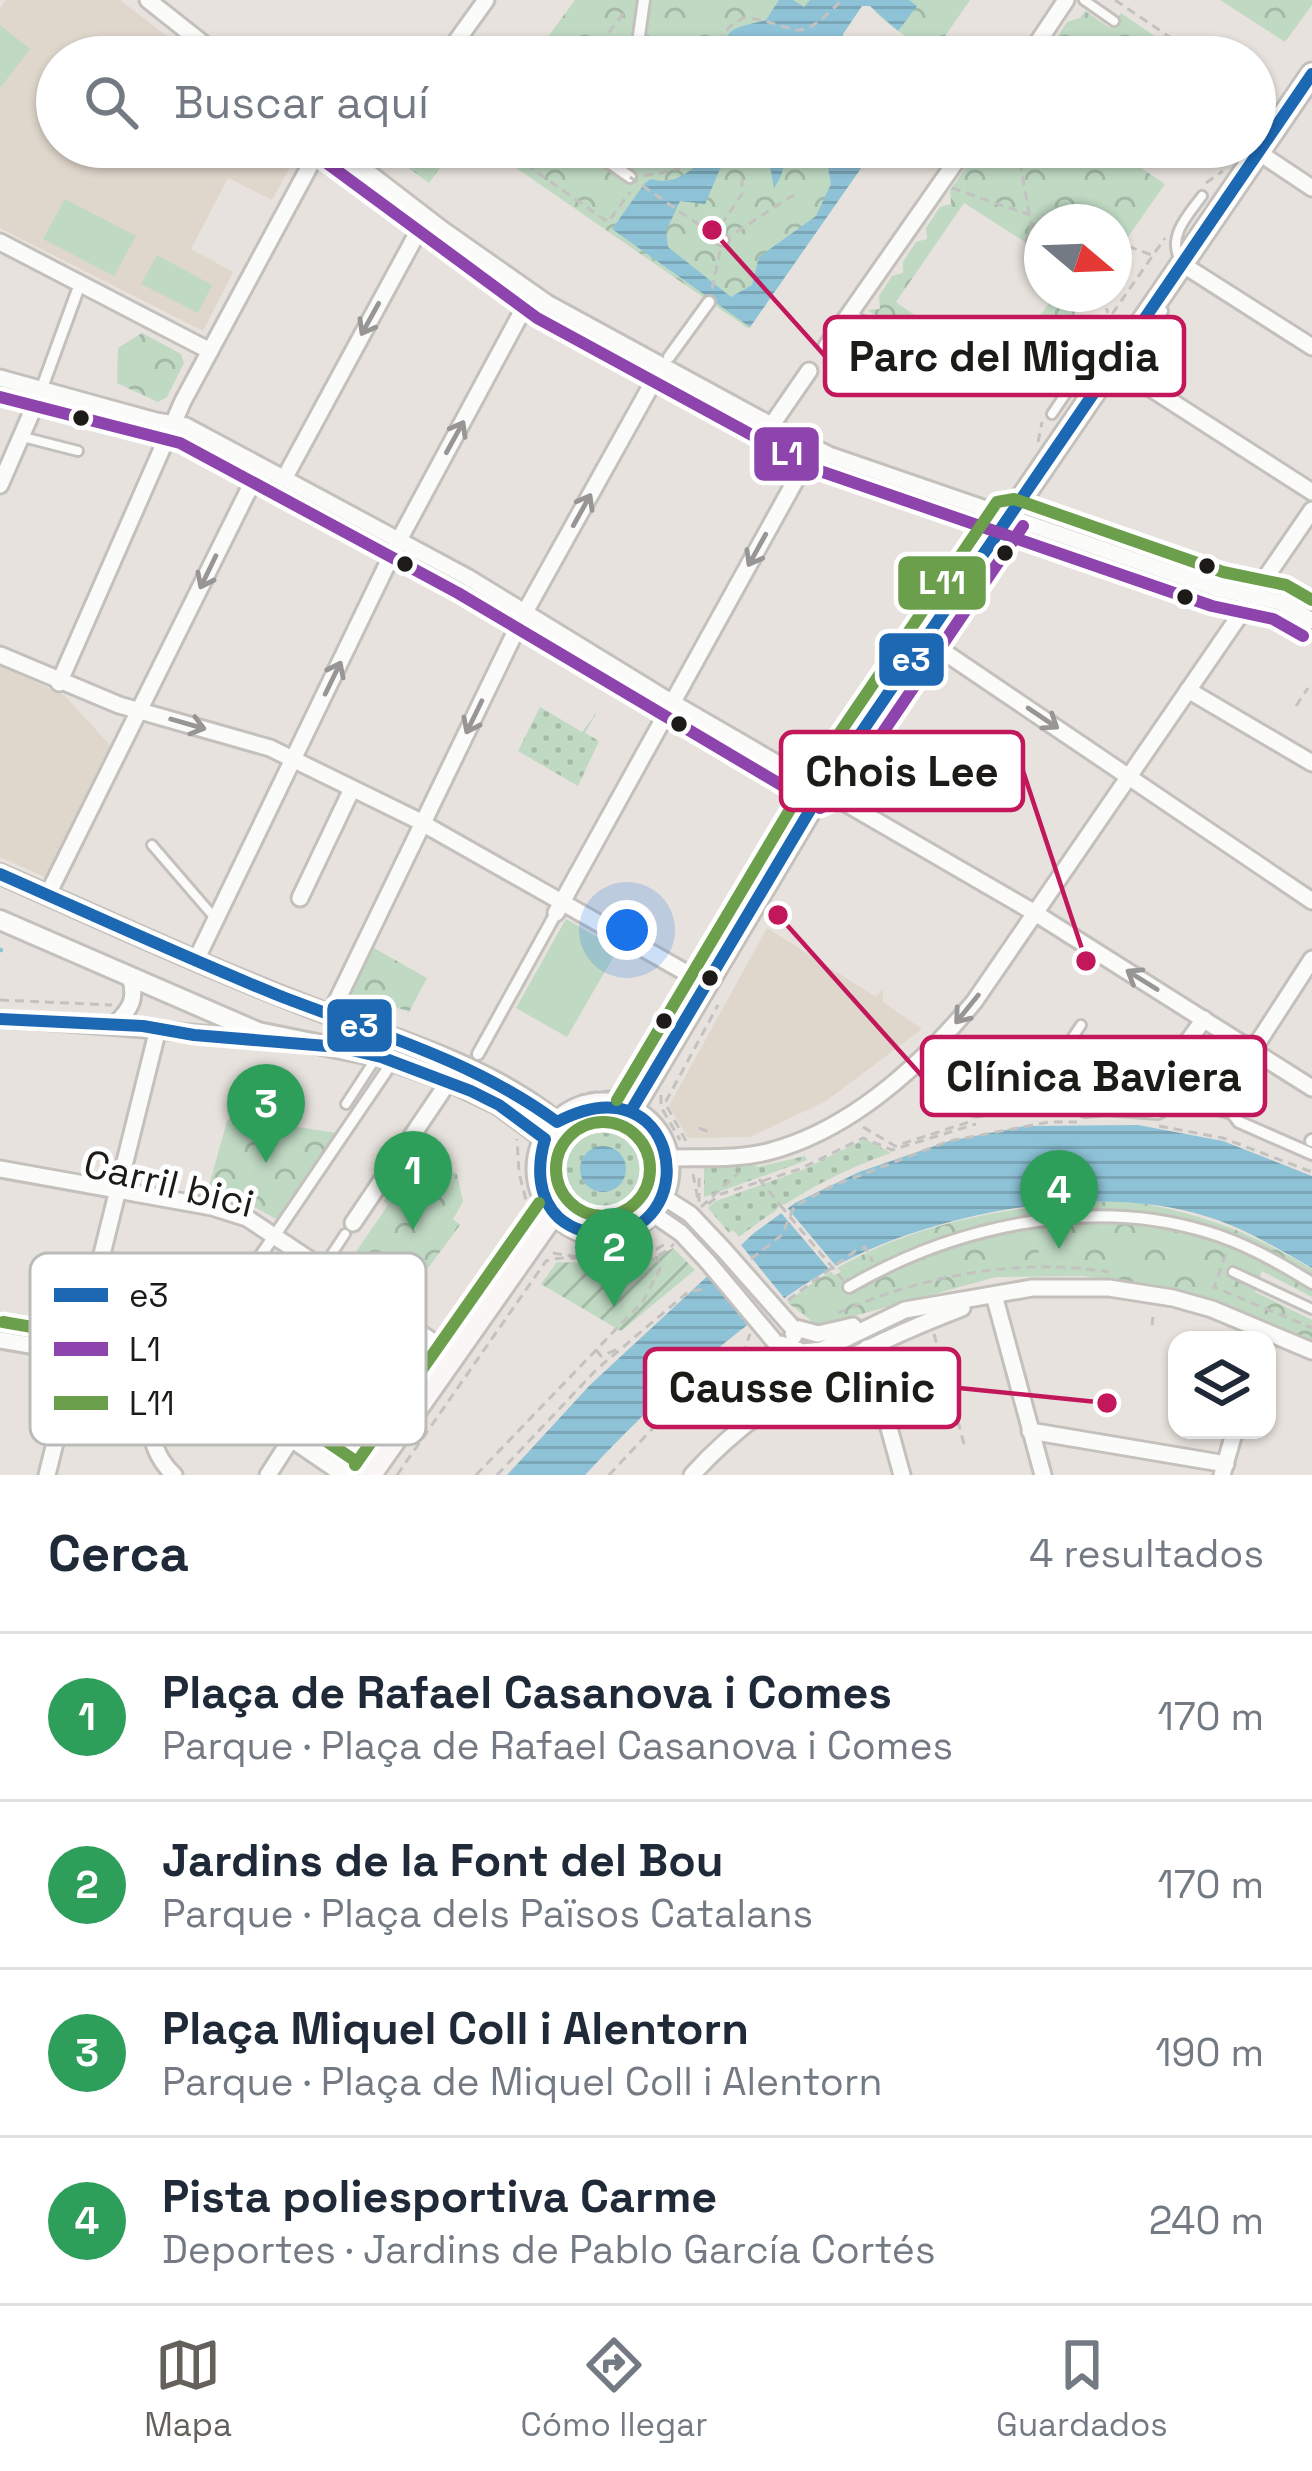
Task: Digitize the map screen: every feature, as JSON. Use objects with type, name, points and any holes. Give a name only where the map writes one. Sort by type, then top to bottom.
[{"type":"main road","points":[[1276,126],[1312,74]]},
{"type":"main road","points":[[632,1109],[822,790],[1247,168]]},
{"type":"main road","points":[[595,1104],[632,1109],[659,1136],[668,1159],[668,1179],[657,1204],[619,1233],[594,1234],[567,1224],[542,1194],[538,1174],[552,1124],[595,1104]]},
{"type":"main road","points":[[426,1394],[554,1213]]},
{"type":"main road","points":[[370,1475],[391,1445]]},
{"type":"street","points":[[148,0],[193,36]]},
{"type":"street","points":[[460,36],[486,0]]},
{"type":"street","points":[[637,36],[644,0]]},
{"type":"street","points":[[1042,36],[1066,0]]},
{"type":"street","points":[[1276,164],[1312,188]]},
{"type":"street","points":[[59,683],[172,424],[309,168]]},
{"type":"street","points":[[617,168],[630,177]]},
{"type":"street","points":[[826,346],[951,168]]},
{"type":"street","points":[[364,169],[532,293],[665,361],[814,448],[1252,597],[1280,602],[1312,621]]},
{"type":"street","points":[[284,479],[426,217]]},
{"type":"street","points":[[0,242],[210,351]]},
{"type":"street","points":[[1182,264],[1312,347]]},
{"type":"street","points":[[0,484],[42,388],[76,292]]},
{"type":"street","points":[[196,960],[399,540],[532,293]]},
{"type":"street","points":[[330,1015],[525,612],[665,361],[709,302]]},
{"type":"street","points":[[1113,364],[1312,491]]},
{"type":"street","points":[[771,426],[809,371]]},
{"type":"street","points":[[0,378],[186,425],[399,540],[1035,913],[1312,1088]]},
{"type":"street","points":[[478,1054],[814,448]]},
{"type":"street","points":[[47,896],[260,467]]},
{"type":"street","points":[[668,1159],[774,1150],[852,1113],[918,1064],[974,1002],[1312,510]]},
{"type":"street","points":[[925,638],[1312,901]]},
{"type":"street","points":[[0,655],[59,683],[270,748],[422,823],[559,908],[706,984]]},
{"type":"street","points":[[1188,690],[1312,763]]},
{"type":"street","points":[[299,898],[352,789]]},
{"type":"street","points":[[0,874],[196,960],[494,1079],[552,1124]]},
{"type":"street","points":[[0,920],[258,1032],[385,1059],[552,1124]]},
{"type":"street","points":[[1153,1090],[1220,1097],[1312,959]]},
{"type":"street","points":[[116,1024],[133,998],[130,977]]},
{"type":"street","points":[[0,1018],[116,1024],[194,1036],[301,1043]]},
{"type":"street","points":[[918,1064],[976,1108],[1032,1098],[1142,1097],[1153,1090],[1204,1019]]},
{"type":"street","points":[[103,1253],[158,1029]]},
{"type":"street","points":[[263,1253],[385,1059]]},
{"type":"street","points":[[349,1228],[448,1082]]},
{"type":"street","points":[[1084,1116],[1105,1108],[1158,1113],[1192,1097],[1232,1113],[1239,1122],[1310,1146]]},
{"type":"street","points":[[0,1169],[236,1214],[304,1253]]},
{"type":"street","points":[[657,1204],[693,1218],[724,1250],[792,1327],[796,1350],[793,1379],[692,1475]]},
{"type":"street","points":[[657,1204],[775,1342],[796,1350],[836,1349],[908,1319],[948,1313]]},
{"type":"street","points":[[846,1284],[939,1245],[1012,1226],[1111,1216],[1205,1231],[1312,1283]]},
{"type":"street","points":[[792,1327],[818,1334],[904,1310],[1069,1287],[1152,1294],[1212,1309],[1255,1331]]},
{"type":"street","points":[[760,1408],[867,1348],[994,1295]]},
{"type":"street","points":[[994,1295],[1038,1474]]},
{"type":"street","points":[[794,1372],[822,1350],[904,1310]]},
{"type":"street","points":[[426,1336],[453,1355]]},
{"type":"street","points":[[1276,1339],[1312,1351]]},
{"type":"street","points":[[0,1340],[30,1345]]},
{"type":"street","points":[[760,1408],[773,1374],[775,1342]]},
{"type":"street","points":[[867,1348],[902,1475]]},
{"type":"street","points":[[1030,1431],[1224,1469],[1232,1439]]},
{"type":"street","points":[[47,1475],[55,1445]]},
{"type":"street","points":[[153,1445],[174,1475]]},
{"type":"street","points":[[268,1475],[287,1445]]},
{"type":"street","points":[[300,1445],[344,1475]]},
{"type":"lane","points":[[1084,0],[1114,21]]},
{"type":"lane","points":[[1182,264],[1174,249],[1178,232],[1202,196]]},
{"type":"lane","points":[[1052,414],[1079,374],[1132,358],[1163,311]]},
{"type":"lane","points":[[850,312],[896,343]]},
{"type":"lane","points":[[21,437],[78,451]]},
{"type":"lane","points":[[152,845],[214,918]]},
{"type":"lane","points":[[1032,1098],[1081,1025]]},
{"type":"lane","points":[[346,1104],[385,1059]]},
{"type":"lane","points":[[333,1253],[349,1228]]},
{"type":"lane","points":[[1233,1272],[1312,1309]]},
{"type":"path","points":[[721,36],[746,17],[801,33],[842,0]]},
{"type":"path","points":[[1115,0],[1168,36]]},
{"type":"path","points":[[607,36],[622,15],[640,14]]},
{"type":"path","points":[[637,33],[641,36]]},
{"type":"path","points":[[530,168],[608,222],[640,179],[679,168]]},
{"type":"path","points":[[1021,168],[1028,204]]},
{"type":"path","points":[[630,177],[716,239]]},
{"type":"path","points":[[713,284],[716,239],[742,194],[742,179]]},
{"type":"path","points":[[940,184],[1024,213]]},
{"type":"path","points":[[716,239],[795,194]]},
{"type":"path","points":[[1132,248],[1153,256]]},
{"type":"path","points":[[1296,706],[1307,688]]},
{"type":"path","points":[[0,1000],[113,1006]]},
{"type":"path","points":[[693,1218],[701,1206],[695,1194],[698,1144],[688,1144],[665,1103],[718,1005]]},
{"type":"path","points":[[552,1124],[585,1093],[622,1090],[630,1079]]},
{"type":"path","points":[[667,1082],[661,1107],[695,1157],[705,1203]]},
{"type":"path","points":[[743,1265],[782,1235],[794,1207],[830,1187],[949,1141],[1084,1116]]},
{"type":"path","points":[[705,1203],[862,1138],[892,1150],[978,1122],[939,1129],[895,1147],[869,1133]]},
{"type":"path","points":[[1143,1124],[1223,1138],[1312,1172]]},
{"type":"path","points":[[699,1128],[710,1132]]},
{"type":"path","points":[[514,1132],[527,1204],[514,1225]]},
{"type":"path","points":[[761,1181],[846,1284]]},
{"type":"path","points":[[705,1203],[720,1191]]},
{"type":"path","points":[[426,1434],[546,1262],[557,1257],[607,1264],[655,1253],[679,1232]]},
{"type":"path","points":[[788,1300],[824,1271],[866,1247],[877,1271]]},
{"type":"path","points":[[554,1252],[616,1260],[655,1253]]},
{"type":"path","points":[[476,1475],[643,1301],[661,1267],[655,1253]]},
{"type":"path","points":[[497,1475],[618,1351],[688,1292],[713,1287]]},
{"type":"path","points":[[836,1314],[861,1303]]},
{"type":"path","points":[[1152,1325],[1153,1317]]},
{"type":"path","points":[[609,1475],[668,1412],[743,1353],[752,1329]]},
{"type":"path","points":[[934,1333],[964,1444]]},
{"type":"path","points":[[595,1348],[601,1356],[614,1348],[618,1351]]},
{"type":"path","points":[[397,1475],[418,1445]]},
{"type":"shaded area","points":[[6,0],[120,0],[167,36],[36,36],[36,168],[290,168],[272,200],[228,178],[191,249],[233,272],[203,331],[0,228],[0,8]]},
{"type":"shaded area","points":[[0,666],[64,695],[110,745],[47,878],[0,857]]},
{"type":"shaded area","points":[[767,928],[876,997],[883,989],[883,1002],[922,1029],[826,1101],[750,1137],[688,1138],[669,1106]]},
{"type":"green space","points":[[575,0],[970,0],[945,36],[906,36],[870,6],[862,5],[843,36],[548,36]]},
{"type":"green space","points":[[1220,0],[1312,0],[1285,42]]},
{"type":"green space","points":[[1085,11],[1110,28],[1121,13],[1155,36],[1058,36],[1067,22]]},
{"type":"green space","points":[[0,25],[30,49],[0,88]]},
{"type":"green space","points":[[409,168],[440,168],[429,183]]},
{"type":"green space","points":[[516,168],[861,168],[749,329]]},
{"type":"green space","points":[[966,168],[1141,168],[1165,184],[1132,231],[1132,204],[1024,204],[1024,241],[964,203],[896,302],[979,361],[890,350],[901,332],[867,310],[880,309],[879,296],[892,276],[903,273],[903,262],[916,242],[927,239],[926,228],[940,207],[951,204],[950,190]]},
{"type":"green space","points":[[65,199],[136,236],[114,276],[43,239]]},
{"type":"green space","points":[[157,255],[212,285],[198,313],[141,284]]},
{"type":"green space","points":[[1043,312],[1076,312],[1030,378],[1008,363]]},
{"type":"green space","points":[[142,333],[181,354],[184,363],[167,397],[158,402],[117,383],[118,348]]},
{"type":"green space","points":[[540,707],[582,732],[597,712],[585,733],[599,741],[578,786],[518,751]]},
{"type":"green space","points":[[566,919],[618,949],[567,1037],[516,1008]]},
{"type":"green space","points":[[372,947],[427,978],[409,1012],[346,999]]},
{"type":"green space","points":[[233,1117],[337,1133],[278,1220],[251,1205],[207,1193],[227,1121]]},
{"type":"green space","points":[[603,1118],[623,1122],[639,1133],[650,1149],[654,1169],[650,1189],[639,1205],[623,1216],[603,1220],[583,1216],[567,1205],[556,1189],[552,1169],[556,1149],[567,1133],[583,1122]]},
{"type":"green space","points":[[865,1139],[891,1153],[811,1189],[739,1237],[733,1230],[729,1233],[708,1208],[716,1201],[802,1170]]},
{"type":"green space","points":[[416,1155],[457,1174],[463,1202],[453,1219],[460,1225],[426,1271],[426,1253],[355,1253],[388,1205],[384,1201]]},
{"type":"green space","points":[[805,1156],[807,1160],[704,1197],[704,1165],[749,1162],[758,1167]]},
{"type":"green space","points":[[1132,1201],[1225,1226],[1312,1269],[1312,1297],[1262,1271],[1255,1292],[1312,1320],[1312,1342],[1179,1290],[1083,1276],[996,1277],[825,1324],[814,1323],[787,1302],[864,1254],[950,1223],[1041,1206]]},
{"type":"green space","points":[[1079,1237],[1081,1258],[1039,1261],[1038,1239]]},
{"type":"green space","points":[[673,1248],[695,1270],[621,1331],[541,1284],[557,1262],[628,1265]]},
{"type":"water","points":[[779,0],[793,0],[804,7],[810,0],[909,0],[917,6],[898,31],[870,6],[862,6],[843,36],[728,36],[766,20]]},
{"type":"water","points":[[693,168],[720,168],[705,204],[680,201],[666,231],[668,247],[731,297],[752,285],[759,257],[816,216],[831,184],[828,168],[861,168],[750,327],[612,229],[645,183],[686,174]]},
{"type":"water","points":[[770,168],[783,168],[782,174],[774,188]]},
{"type":"water","points":[[1138,1125],[1223,1141],[1312,1176],[1312,1268],[1233,1226],[1160,1206],[1058,1203],[952,1221],[856,1256],[784,1299],[694,1369],[585,1475],[507,1475],[590,1385],[754,1233],[795,1203],[859,1172],[949,1141],[1025,1126]]},
{"type":"water","points":[[603,1146],[619,1153],[626,1169],[619,1185],[603,1192],[587,1185],[580,1169],[587,1153]]},
{"type":"pier","points":[[784,1204],[841,1272],[834,1275],[777,1208]]},
{"type":"pier","points":[[737,1240],[789,1304],[756,1327],[708,1268]]},
{"type":"transit line","name":"e3","points":[[1276,127],[1312,74]]},
{"type":"transit line","name":"L1","points":[[333,168],[537,318],[823,472],[1212,606],[1273,619],[1303,636]]},
{"type":"transit line","name":"e3","points":[[632,1109],[822,790],[1248,168]]},
{"type":"transit line","name":"L1","points":[[0,397],[180,443],[458,593],[820,808],[837,800],[1023,526]]},
{"type":"transit line","name":"L11","points":[[617,1100],[807,781],[997,502],[1014,499],[1223,572],[1286,585],[1312,600]]},
{"type":"transit line","name":"e3","points":[[0,874],[245,982],[458,1065],[557,1122],[598,1108],[629,1111],[651,1127],[664,1150],[666,1177],[659,1203],[640,1223],[611,1234],[590,1233],[565,1222],[546,1201],[540,1170],[545,1139],[499,1105],[381,1057],[339,1047],[143,1026],[0,1019]]},
{"type":"transit line","name":"L11","points":[[603,1122],[621,1125],[636,1136],[647,1151],[650,1169],[647,1187],[636,1202],[621,1213],[603,1216],[585,1213],[570,1202],[559,1187],[556,1169],[559,1151],[570,1136],[585,1125],[603,1122]]},
{"type":"transit line","name":"L11","points":[[426,1364],[539,1203]]},
{"type":"transit line","name":"L11","points":[[3,1322],[30,1327]]},
{"type":"transit line","name":"L11","points":[[332,1445],[354,1460]]},
{"type":"transit line","name":"L11","points":[[355,1465],[369,1445]]},
{"type":"place","name":"Parc del Migdia","points":[[712,230]]},
{"type":"place","name":"Clínica Baviera","points":[[778,915]]},
{"type":"place","name":"Chois Lee","points":[[1086,961]]},
{"type":"place","name":"Plaça Miquel Coll i Alentorn","points":[[266,1163]]},
{"type":"place","name":"Plaça de Rafael Casanova i Comes","points":[[413,1230]]},
{"type":"place","name":"Pista poliesportiva Carme","points":[[1059,1249]]},
{"type":"place","name":"Jardins de la Font del Bou","points":[[614,1307]]},
{"type":"place","name":"Causse Clinic","points":[[1107,1403]]}]
